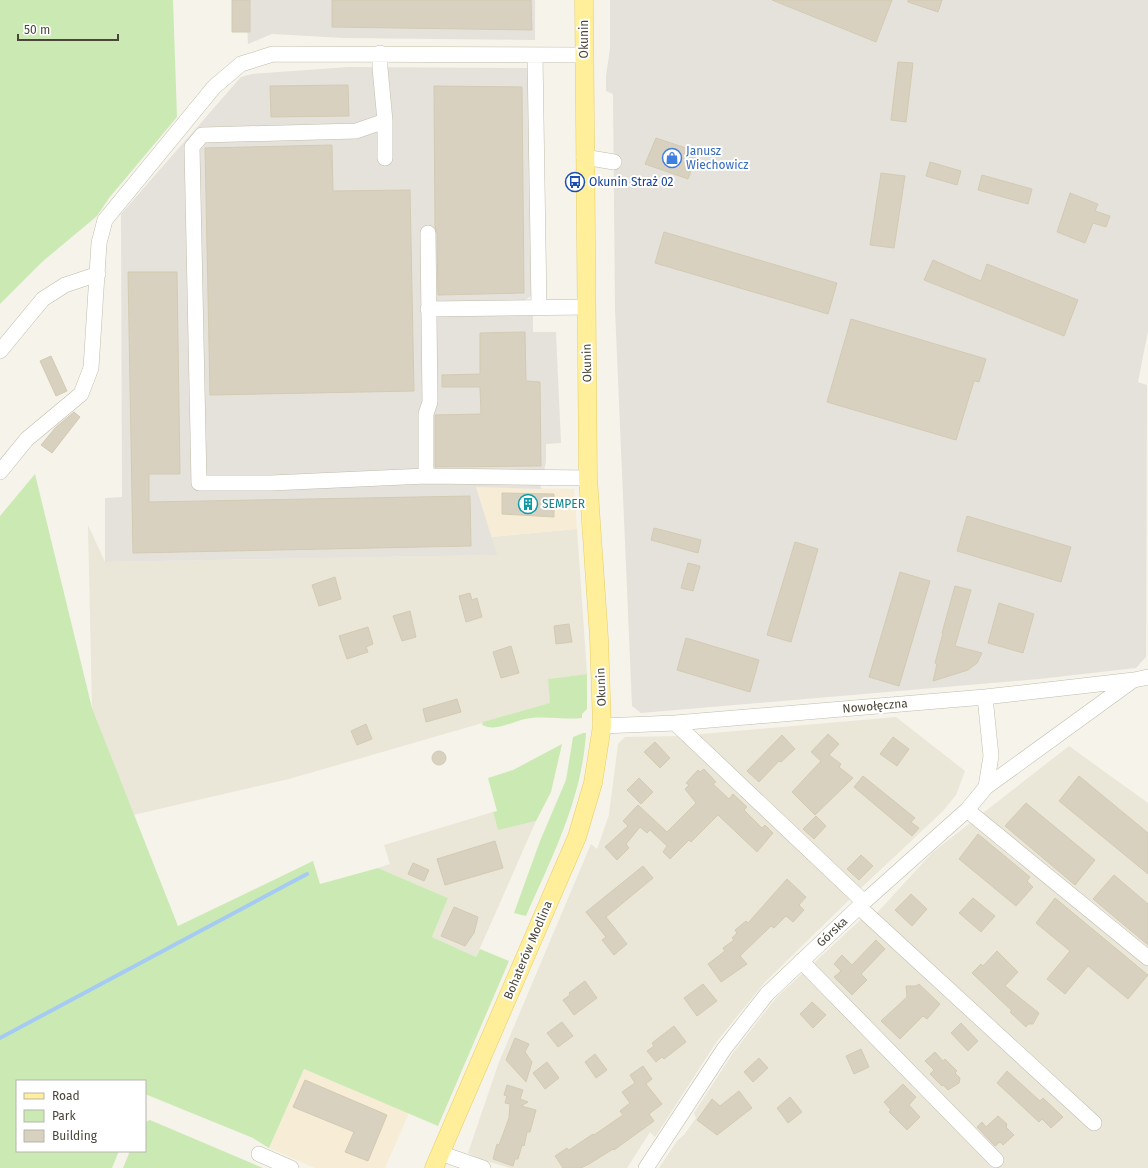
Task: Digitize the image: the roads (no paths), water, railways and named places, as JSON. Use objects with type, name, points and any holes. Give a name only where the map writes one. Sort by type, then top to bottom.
[{"type":"main road","name":"Okunin","points":[[584,0],[584,157],[588,478],[599,638],[602,726]]},
{"type":"main road","name":"Bohaterów Modlina","points":[[437,1160],[577,837],[594,783],[602,726]]},
{"type":"street","points":[[0,472],[27,439],[81,394],[91,368],[99,243],[105,220],[214,87],[240,64],[273,54],[380,53],[584,55]]},
{"type":"street","points":[[380,53],[385,121],[385,158]]},
{"type":"street","points":[[535,55],[539,307]]},
{"type":"street","points":[[385,121],[356,131],[202,135],[192,147],[199,483],[271,483],[426,476],[588,478]]},
{"type":"street","points":[[584,157],[614,162]]},
{"type":"street","points":[[426,476],[426,414],[430,402],[428,233]]},
{"type":"street","points":[[0,351],[43,300],[65,285],[98,274]]},
{"type":"street","points":[[428,309],[586,307]]},
{"type":"street","name":"Nowołęczna","points":[[602,726],[675,723],[985,697],[1141,679]]},
{"type":"street","name":"Górska","points":[[646,1168],[724,1049],[767,994],[861,904],[967,810],[986,787],[1141,679]]},
{"type":"street","points":[[985,697],[991,756],[986,787]]},
{"type":"street","points":[[675,723],[861,904],[1094,1124]]},
{"type":"street","points":[[967,810],[1148,958]]},
{"type":"street","points":[[801,961],[996,1160]]},
{"type":"street","points":[[259,1154],[291,1168]]},
{"type":"street","points":[[437,1160],[483,1168]]},
{"type":"waterway","points":[[0,1038],[307,874]]},
{"type":"place","name":"Janusz Wiechowicz","points":[[672,158]]},
{"type":"place","name":"Okunin Straż 02","points":[[575,182]]},
{"type":"place","name":"SEMPER","points":[[528,504]]}]
